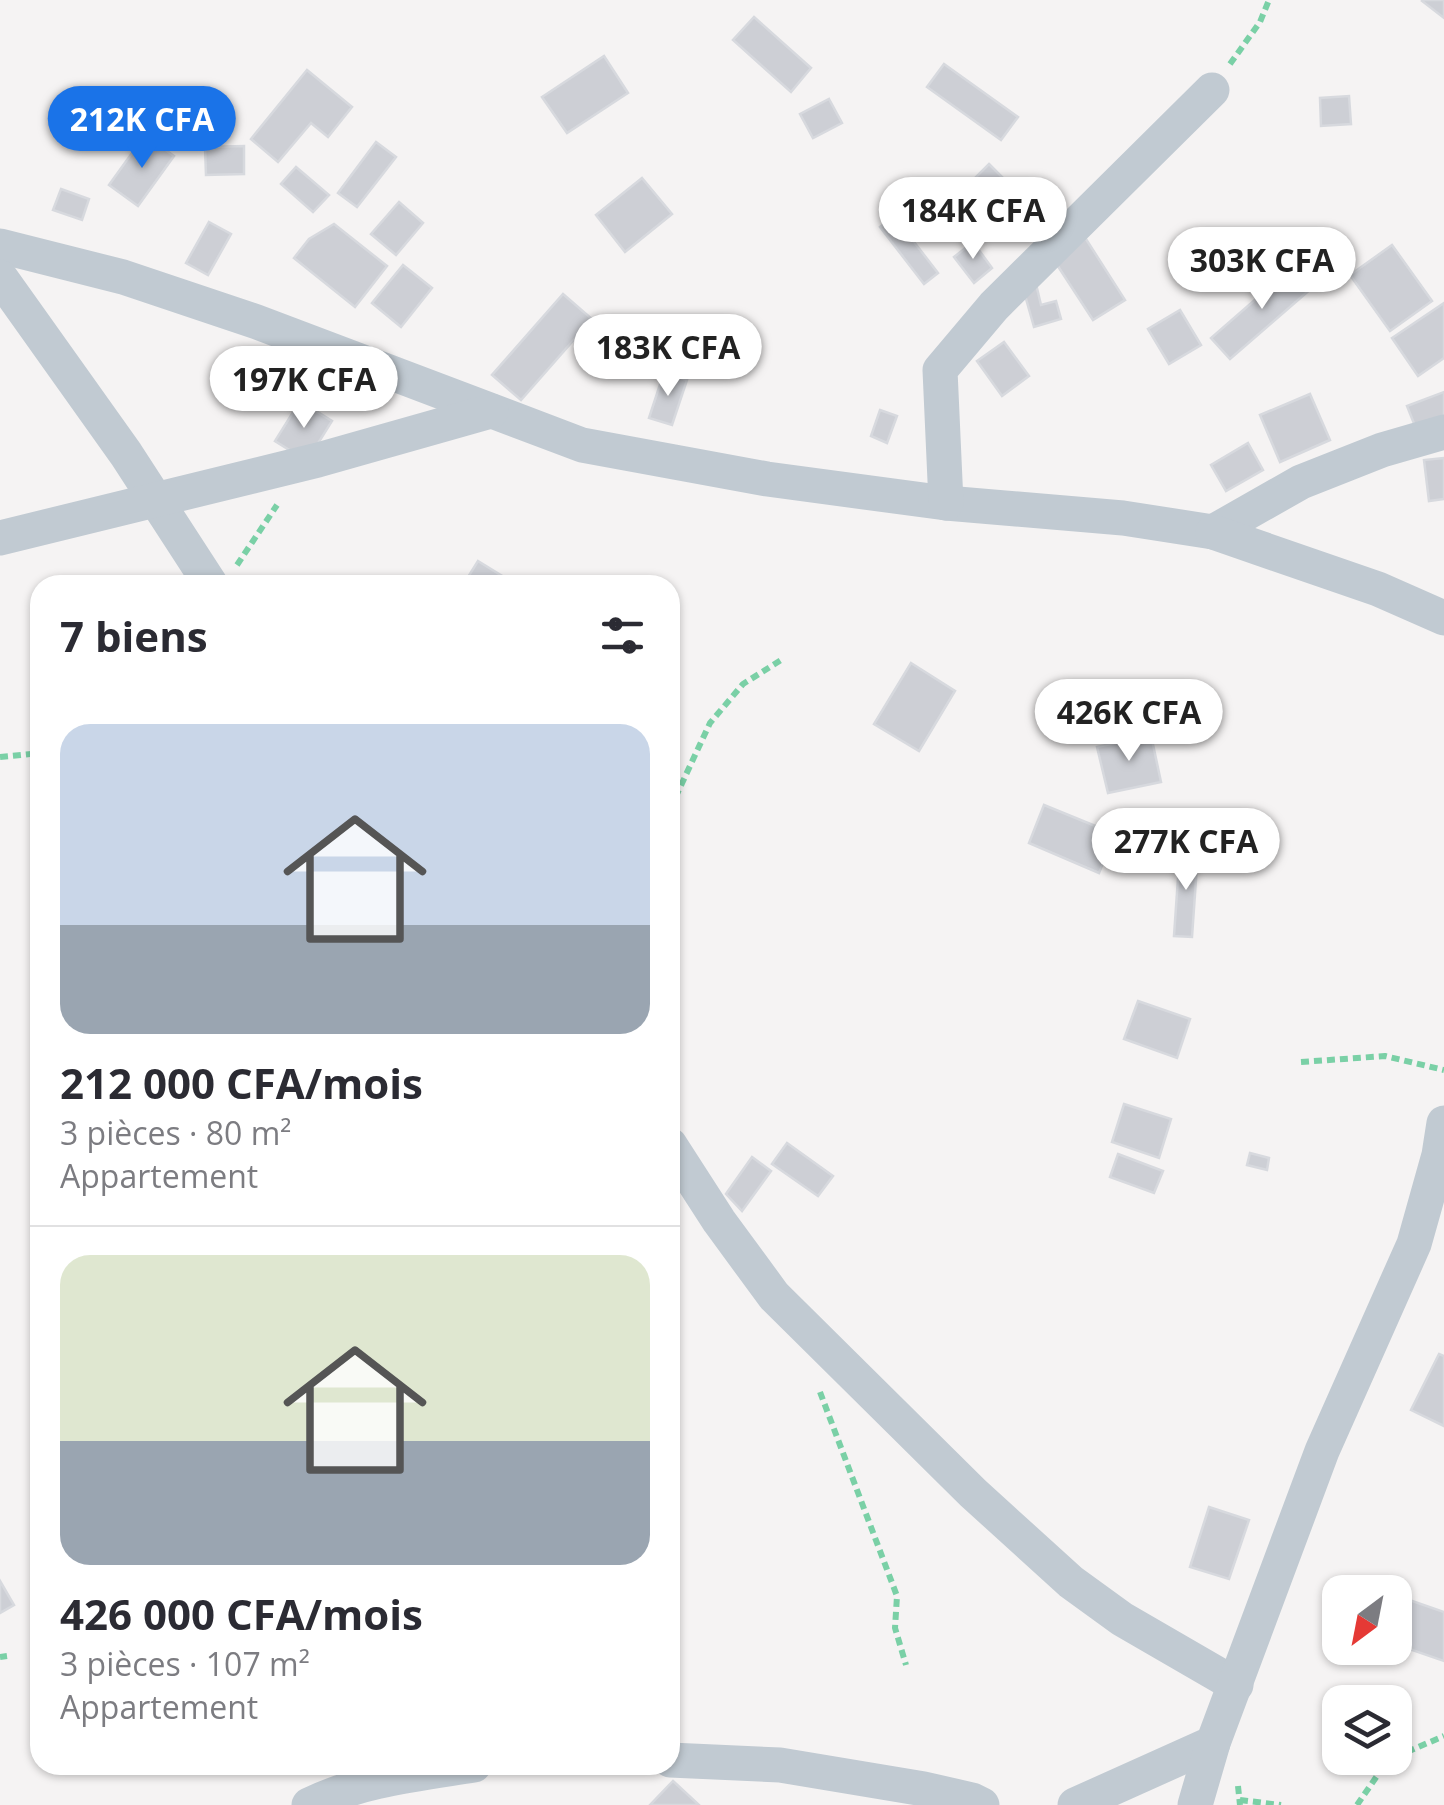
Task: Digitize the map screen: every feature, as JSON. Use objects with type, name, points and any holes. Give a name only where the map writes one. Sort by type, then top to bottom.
[{"type":"street","points":[[946,503],[940,370],[994,306],[1212,90]]},
{"type":"street","points":[[0,246],[123,277],[257,322],[582,445],[767,479],[946,503],[1122,518],[1212,532],[1349,578],[1444,618]]},
{"type":"street","points":[[0,277],[154,499],[221,575]]},
{"type":"street","points":[[0,538],[318,460],[491,411]]},
{"type":"street","points":[[1212,532],[1301,482],[1382,450],[1444,432]]},
{"type":"street","points":[[1195,1805],[1212,1743],[1322,1451],[1414,1244],[1444,1123]]},
{"type":"street","points":[[680,1160],[774,1296],[973,1493],[1071,1582],[1122,1619],[1236,1685]]},
{"type":"street","points":[[1075,1805],[1212,1743]]},
{"type":"street","points":[[680,1761],[780,1766],[924,1788],[982,1805]]},
{"type":"street","points":[[309,1805],[379,1781],[415,1775]]},
{"type":"path","points":[[1212,90],[1260,22],[1269,0]]},
{"type":"path","points":[[224,575],[302,470],[318,460]]},
{"type":"path","points":[[680,788],[710,723],[743,684],[781,660]]},
{"type":"path","points":[[0,757],[30,754]]},
{"type":"path","points":[[1301,1062],[1385,1056],[1444,1070]]},
{"type":"path","points":[[813,1375],[896,1596],[894,1628],[906,1665]]},
{"type":"path","points":[[1412,1749],[1444,1736]]},
{"type":"path","points":[[1357,1805],[1378,1775]]},
{"type":"path","points":[[1240,1800],[1281,1805]]},
{"type":"building","points":[[1423,0],[1444,0],[1444,18],[1422,1]]},
{"type":"building","points":[[754,17],[811,68],[791,92],[733,40]]},
{"type":"building","points":[[604,56],[628,93],[567,133],[542,97]]},
{"type":"building","points":[[944,64],[1018,117],[1001,140],[927,87]]},
{"type":"building","points":[[307,70],[352,107],[328,137],[311,123],[278,162],[251,139]]},
{"type":"building","points":[[1349,96],[1351,124],[1321,126],[1320,98]]},
{"type":"building","points":[[829,99],[842,123],[813,138],[800,114]]},
{"type":"building","points":[[145,135],[174,156],[138,206],[109,185]]},
{"type":"building","points":[[376,142],[396,157],[357,207],[338,193]]},
{"type":"building","points":[[244,146],[244,174],[206,175],[205,147]]},
{"type":"building","points":[[989,164],[1018,193],[995,216],[966,187]]},
{"type":"building","points":[[296,167],[329,195],[313,212],[281,184]]},
{"type":"building","points":[[642,178],[672,214],[625,252],[596,215]]},
{"type":"building","points":[[61,189],[89,199],[82,220],[53,210]]},
{"type":"building","points":[[399,202],[423,223],[396,255],[371,234]]},
{"type":"building","points":[[894,216],[938,273],[924,284],[880,227]]},
{"type":"building","points":[[209,222],[231,234],[208,275],[186,263]]},
{"type":"building","points":[[334,224],[387,266],[355,307],[294,258],[309,239]]},
{"type":"building","points":[[1084,236],[1125,300],[1093,320],[1052,257]]},
{"type":"building","points":[[973,242],[992,268],[974,283],[954,257]]},
{"type":"building","points":[[1392,245],[1432,301],[1390,331],[1350,275]]},
{"type":"building","points":[[403,265],[432,288],[401,327],[372,303]]},
{"type":"building","points":[[1295,265],[1313,287],[1230,359],[1211,338]]},
{"type":"building","points":[[1036,284],[1041,305],[1056,301],[1061,319],[1034,327],[1023,288]]},
{"type":"building","points":[[563,294],[592,319],[521,400],[492,375]]},
{"type":"building","points":[[1444,303],[1444,358],[1418,376],[1392,338]]},
{"type":"building","points":[[1180,310],[1201,345],[1169,364],[1148,329]]},
{"type":"building","points":[[1004,342],[1029,376],[1002,396],[977,361]]},
{"type":"building","points":[[664,372],[687,380],[672,425],[649,418]]},
{"type":"building","points":[[1444,392],[1444,420],[1417,431],[1407,406]]},
{"type":"building","points":[[1310,394],[1330,440],[1280,462],[1260,415]]},
{"type":"building","points":[[300,401],[332,421],[307,461],[275,441]]},
{"type":"building","points":[[880,410],[897,416],[887,443],[871,436]]},
{"type":"building","points":[[1248,443],[1263,470],[1226,491],[1211,465]]},
{"type":"building","points":[[1444,458],[1444,499],[1429,501],[1424,460]]},
{"type":"building","points":[[478,561],[501,575],[469,575]]},
{"type":"building","points":[[911,663],[955,691],[919,751],[874,724]]},
{"type":"building","points":[[1151,735],[1161,782],[1108,793],[1097,747]]},
{"type":"building","points":[[1044,805],[1115,834],[1099,873],[1029,843]]},
{"type":"building","points":[[1180,849],[1198,851],[1192,937],[1174,936]]},
{"type":"building","points":[[1138,1001],[1190,1019],[1177,1058],[1124,1039]]},
{"type":"building","points":[[1124,1104],[1171,1119],[1159,1158],[1112,1142]]},
{"type":"building","points":[[787,1143],[833,1176],[818,1196],[772,1164]]},
{"type":"building","points":[[1250,1153],[1269,1158],[1267,1170],[1247,1165]]},
{"type":"building","points":[[1118,1154],[1163,1171],[1154,1193],[1110,1177]]},
{"type":"building","points":[[752,1157],[771,1171],[742,1211],[726,1194]]},
{"type":"building","points":[[1439,1354],[1444,1356],[1444,1426],[1411,1410]]},
{"type":"building","points":[[1209,1507],[1249,1520],[1229,1579],[1190,1567]]},
{"type":"building","points":[[0,1581],[14,1605],[0,1613]]},
{"type":"building","points":[[1412,1601],[1444,1612],[1444,1661],[1412,1650]]},
{"type":"building","points":[[673,1781],[699,1805],[650,1805]]}]
